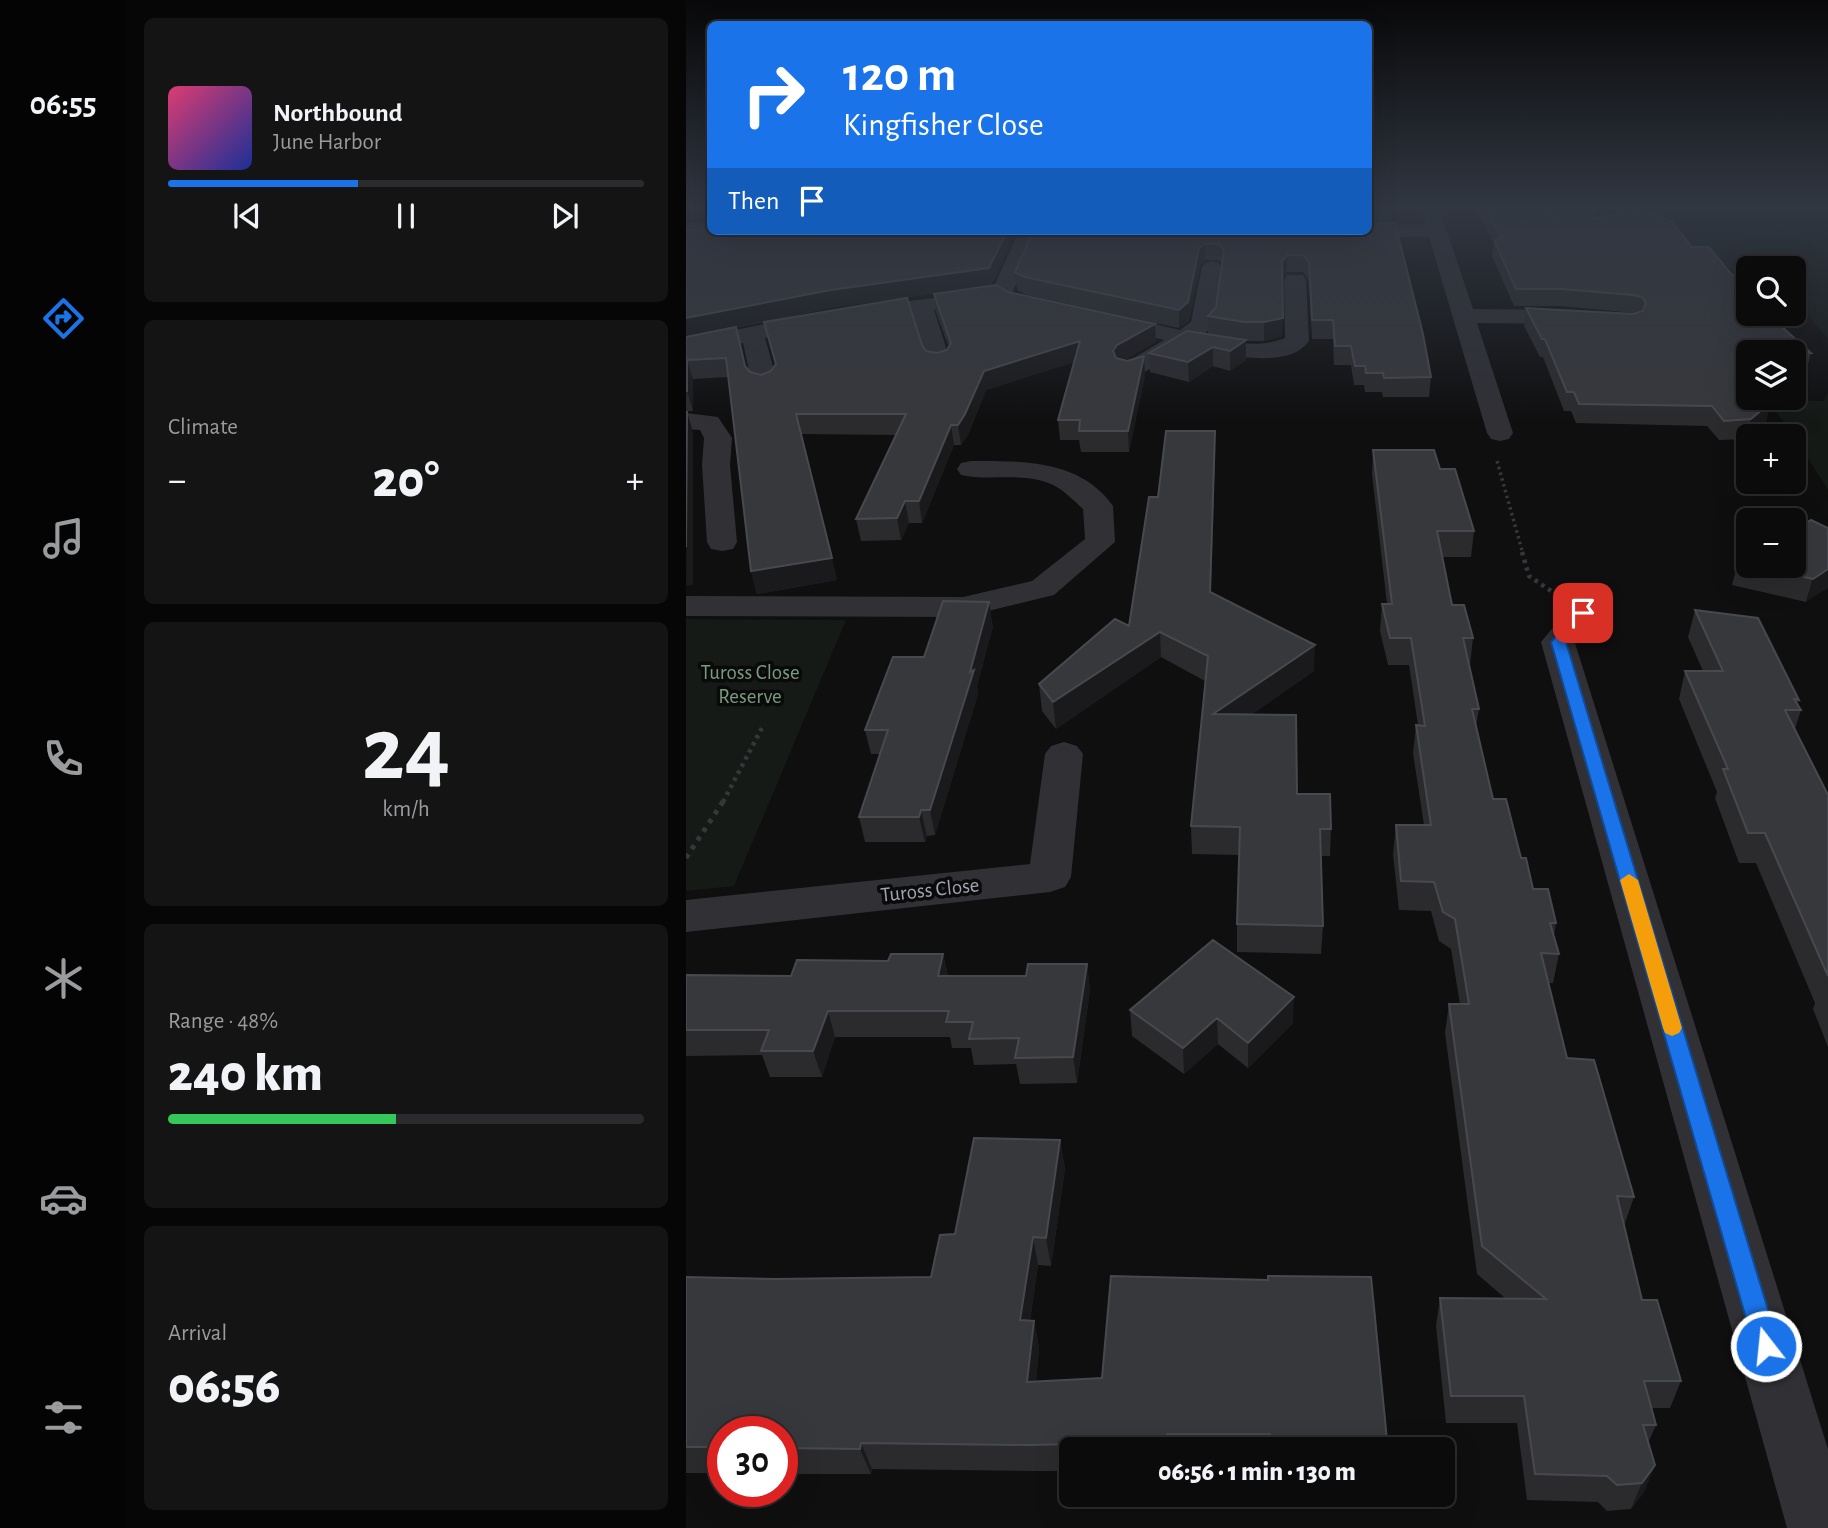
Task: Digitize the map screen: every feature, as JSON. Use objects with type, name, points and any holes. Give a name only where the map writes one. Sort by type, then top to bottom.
[{"type":"street","points":[[686,347],[835,317],[1011,297],[1016,279]]},
{"type":"street","points":[[1129,371],[1202,325],[1210,279]]},
{"type":"street","points":[[1452,279],[1500,433]]},
{"type":"street","points":[[1079,313],[1239,351],[1262,352],[1281,349],[1297,341],[1295,280]]},
{"type":"street","points":[[920,306],[939,363]]},
{"type":"street","points":[[1463,316],[1560,316],[1603,320]]},
{"type":"street","points":[[752,333],[765,384]]},
{"type":"street","points":[[686,421],[709,423],[718,438],[716,465],[722,542]]},
{"type":"street","points":[[686,606],[963,607],[1043,588],[1100,542],[1098,506],[1064,479],[1030,469],[971,469]]},
{"type":"street","points":[[1583,613],[1558,642],[1820,1528]]},
{"type":"street","name":"Tuross Close","points":[[686,916],[1050,877],[1064,754]]},
{"type":"path","points":[[1500,433],[1492,442],[1529,576],[1583,613]]},
{"type":"path","points":[[686,858],[716,816],[764,724]]},
{"type":"green space","points":[[1806,279],[1828,279],[1828,339],[1806,313]]},
{"type":"green space","points":[[1828,392],[1828,490],[1806,455],[1806,424],[1785,424],[1774,410],[1806,410],[1806,401],[1824,401]]},
{"type":"green space","name":"Tuross Close Reserve","points":[[686,619],[846,620],[734,886],[686,891]]},
{"type":"building","points":[[686,279],[908,279],[831,290],[686,318]]},
{"type":"building","points":[[1036,279],[1193,279],[1188,302],[1179,310]]},
{"type":"building","points":[[1220,279],[1282,279],[1283,318],[1244,322],[1208,316],[1216,307]]},
{"type":"building","points":[[1310,279],[1409,279],[1431,377],[1384,378],[1383,373],[1366,373],[1365,366],[1355,366],[1351,346],[1335,346],[1333,320],[1312,320]]},
{"type":"building","points":[[1512,279],[1736,279],[1736,326],[1781,326],[1797,340],[1736,340],[1736,410],[1762,410],[1751,419],[1724,421],[1712,406],[1579,404],[1574,392],[1567,392],[1545,339],[1542,339],[1526,308],[1633,314],[1643,311],[1646,303],[1642,297],[1633,295],[1562,289],[1516,289]]},
{"type":"building","points":[[996,285],[1008,292],[1155,324],[1117,345],[1113,351],[1116,358],[1127,361],[1144,356],[1128,431],[1079,431],[1080,420],[1058,420],[1080,341],[984,371],[965,414],[958,425],[951,425],[919,501],[905,501],[897,518],[856,519],[906,414],[796,414],[832,558],[751,571],[726,358],[687,360],[686,391],[686,337],[736,327],[745,366],[750,372],[761,375],[771,371],[776,364],[764,322],[907,298],[922,345],[926,351],[937,353],[947,350],[951,343],[934,294]]},
{"type":"building","points":[[1187,331],[1246,340],[1230,351],[1213,347],[1188,362],[1149,353]]},
{"type":"building","points":[[686,412],[687,412],[686,547]]},
{"type":"building","points":[[1166,431],[1215,431],[1210,592],[1315,645],[1213,714],[1296,715],[1297,794],[1330,794],[1331,829],[1320,829],[1323,926],[1237,924],[1240,827],[1191,826],[1208,656],[1160,632],[1053,702],[1039,684],[1115,619],[1129,626],[1149,497],[1158,497]]},
{"type":"building","points":[[1373,450],[1434,450],[1440,469],[1455,469],[1474,531],[1437,531],[1452,605],[1464,605],[1473,638],[1463,638],[1479,709],[1472,709],[1493,799],[1506,799],[1521,858],[1526,858],[1533,889],[1548,889],[1556,923],[1550,923],[1559,954],[1541,953],[1567,1058],[1594,1060],[1634,1197],[1617,1196],[1642,1300],[1657,1300],[1681,1381],[1644,1381],[1656,1425],[1643,1425],[1655,1465],[1642,1483],[1617,1485],[1607,1476],[1535,1474],[1524,1396],[1451,1396],[1440,1298],[1546,1299],[1482,1246],[1449,1004],[1469,1004],[1455,919],[1443,912],[1434,882],[1401,881],[1396,825],[1431,825],[1416,725],[1425,726],[1411,638],[1390,638],[1382,604],[1392,604]]},
{"type":"building","points":[[1811,520],[1828,528],[1828,569],[1813,579],[1806,577],[1806,523]]},
{"type":"building","points":[[943,601],[989,602],[970,672],[974,670],[930,810],[921,810],[919,817],[859,817],[888,730],[865,730],[893,657],[924,657]]},
{"type":"building","points":[[1695,610],[1758,618],[1799,700],[1794,699],[1801,710],[1785,710],[1828,795],[1828,976],[1765,833],[1748,833],[1723,769],[1728,769],[1685,671],[1723,671]]},
{"type":"building","points":[[1213,940],[1294,997],[1248,1043],[1217,1018],[1183,1048],[1130,1010]]},
{"type":"building","points":[[891,954],[943,954],[938,976],[1026,976],[1028,964],[1087,964],[1073,1057],[1015,1058],[1019,1038],[969,1039],[973,1022],[946,1022],[949,1011],[828,1011],[813,1051],[761,1051],[769,1030],[686,1030],[686,975],[791,976],[797,960],[888,961]]},
{"type":"building","points":[[974,1138],[1060,1140],[1046,1238],[1033,1237],[1020,1320],[1034,1321],[1027,1382],[1102,1378],[1111,1276],[1268,1280],[1268,1276],[1371,1277],[1387,1437],[1167,1434],[1167,1437],[1059,1437],[1059,1444],[861,1443],[860,1449],[798,1448],[798,1416],[707,1416],[707,1447],[686,1447],[686,1277],[931,1277],[940,1235],[955,1234]]},
{"type":"slow traffic","points":[[1629,880],[1672,1028]]},
{"type":"route","points":[[1583,613],[1558,642],[1766,1346]]}]
